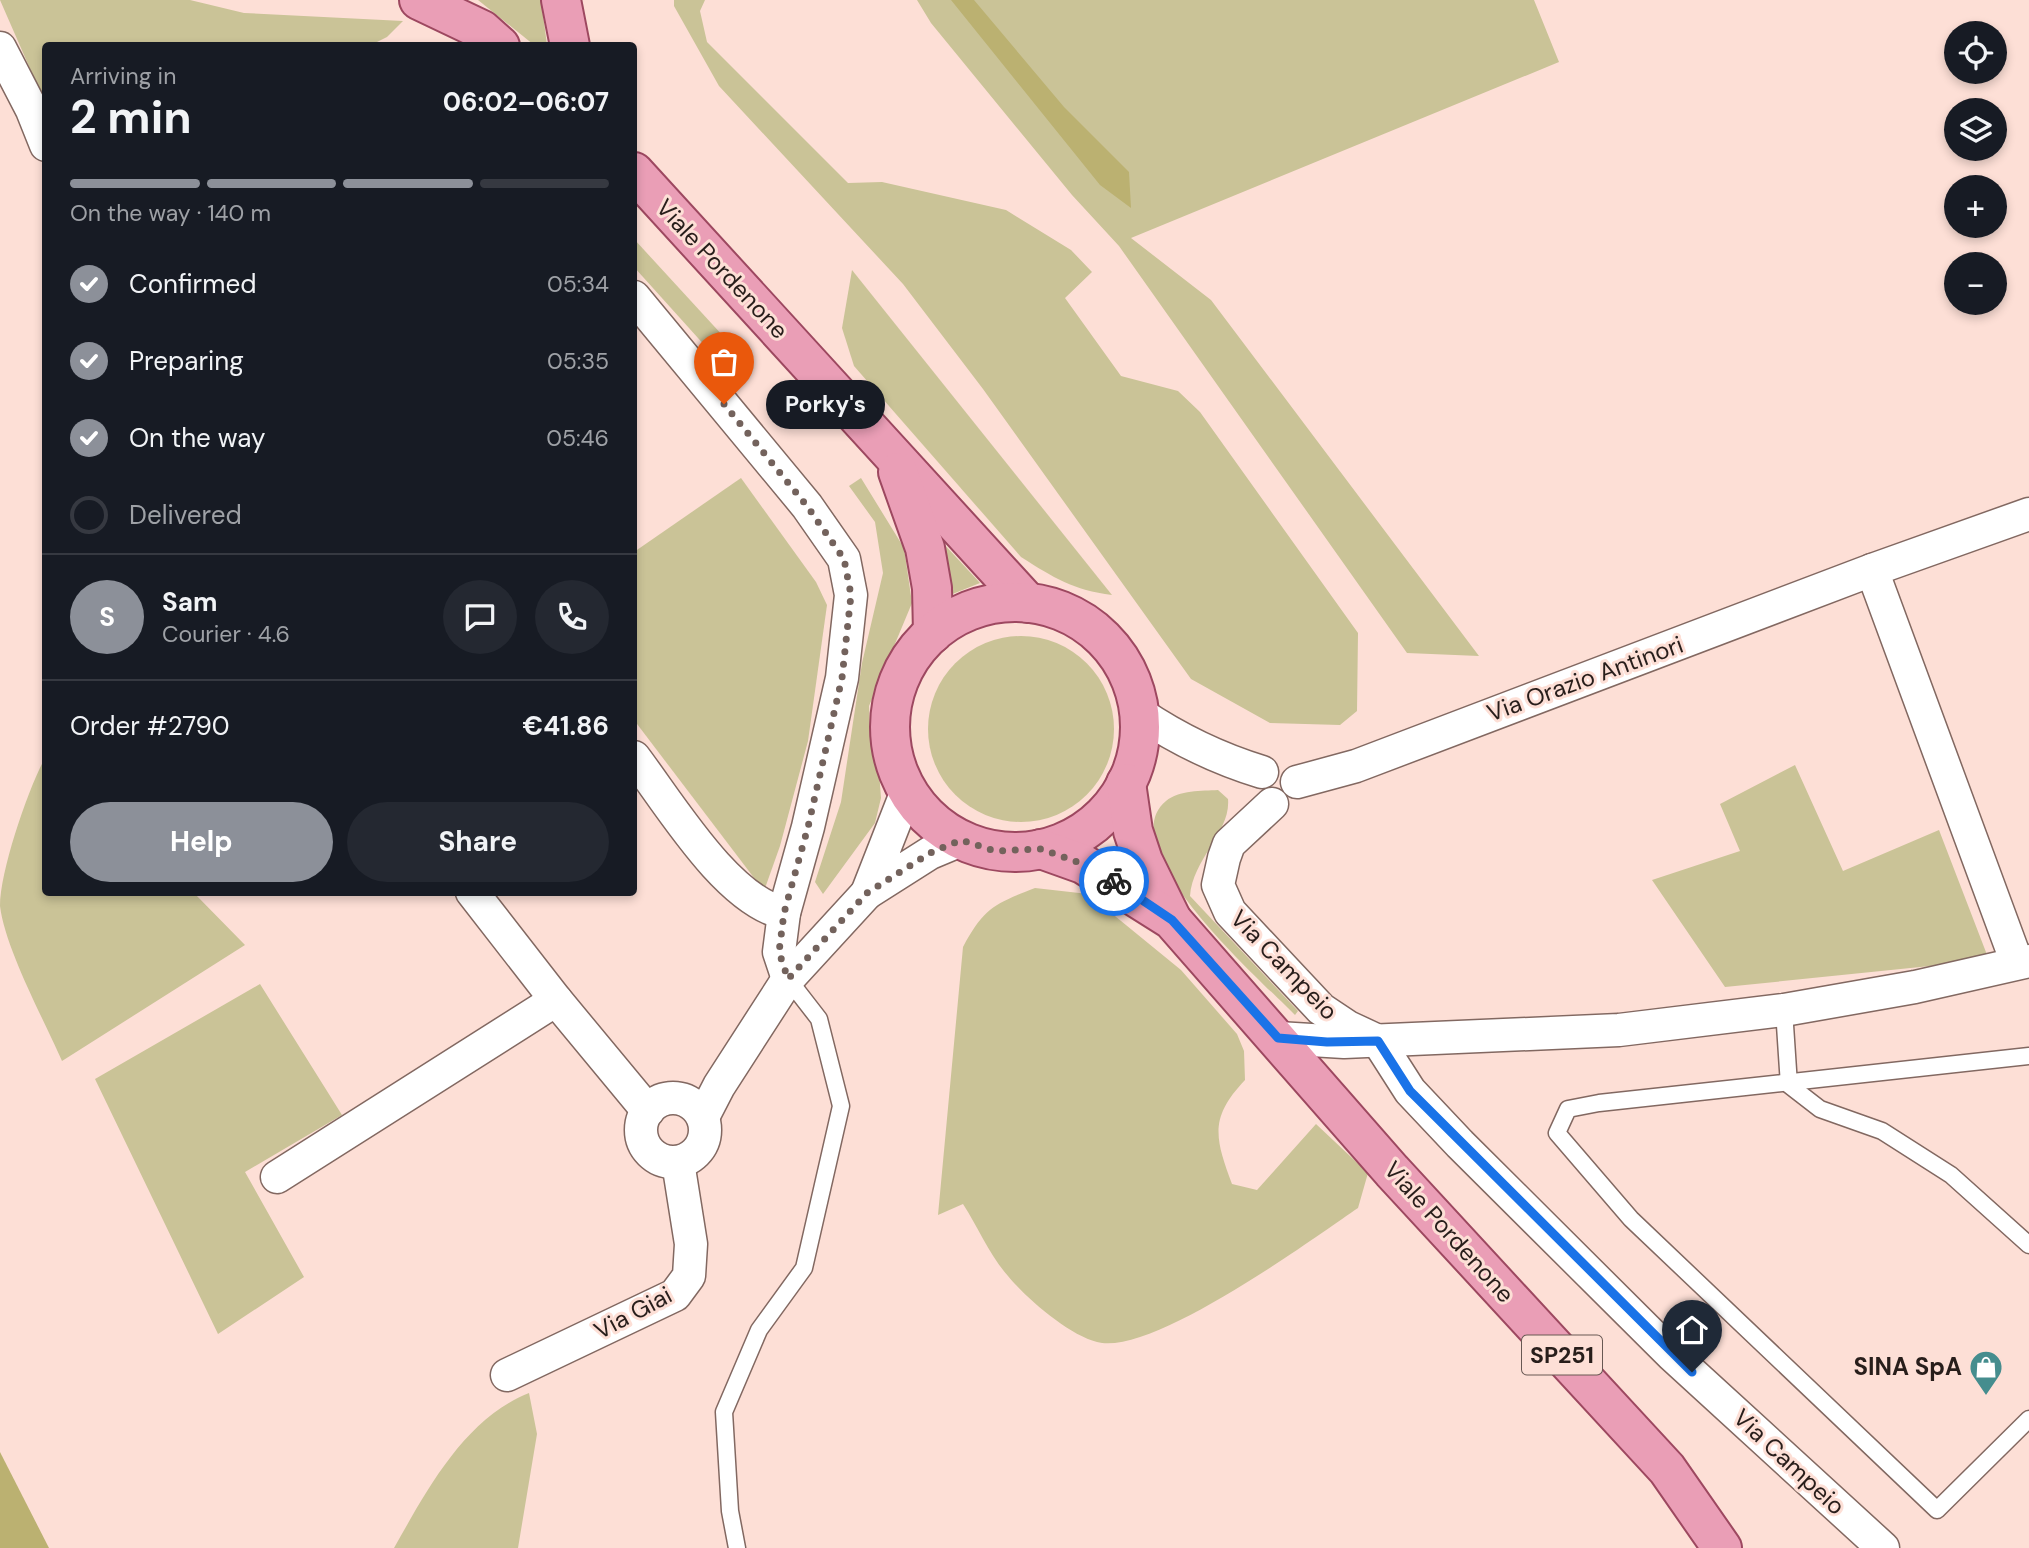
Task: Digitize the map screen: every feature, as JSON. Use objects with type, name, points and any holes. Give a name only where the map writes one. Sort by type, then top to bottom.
[{"type":"main road","points":[[419,0],[482,30],[496,42]]},
{"type":"main road","points":[[561,0],[569,42]]},
{"type":"main road","name":"Viale Pordenone","points":[[637,175],[894,460],[1028,603]]},
{"type":"main road","name":"Viale Pordenone","points":[[894,460],[925,548],[932,588],[933,633]]},
{"type":"main road","name":"Viale Pordenone","points":[[1000,603],[1028,603],[1068,614],[1105,641],[1130,679],[1139,713],[1138,750],[1126,783],[1116,800],[1092,825],[1068,840],[1041,849],[995,851],[961,840],[932,822],[907,791],[892,753],[891,707],[907,664],[933,633],[978,608],[1000,603]]},
{"type":"main road","name":"Viale Pordenone","points":[[1126,783],[1133,831],[1143,861],[1172,920],[1392,1171],[1667,1469],[1722,1548]]},
{"type":"main road","name":"Viale Pordenone","points":[[1041,849],[1083,864],[1172,920]]},
{"type":"street","points":[[0,48],[42,135]]},
{"type":"street","points":[[637,301],[807,506],[844,559],[851,595],[842,678],[808,827],[784,913],[779,952],[788,979]]},
{"type":"street","name":"Via Orazio Antinori","points":[[1272,804],[1291,799],[1297,782],[1356,766],[1872,570],[2029,514]]},
{"type":"street","points":[[1872,570],[2023,962]]},
{"type":"street","points":[[1139,713],[1172,736],[1217,758],[1262,772],[1279,765],[1291,771],[1297,782]]},
{"type":"street","points":[[637,761],[729,882],[765,909],[784,913]]},
{"type":"street","points":[[1262,772],[1258,790],[1272,804]]},
{"type":"street","points":[[867,893],[907,791]]},
{"type":"street","name":"Via Campeio","points":[[1272,804],[1229,844],[1218,886],[1222,898],[1241,925],[1321,1009],[1348,1027],[1378,1041],[1410,1091],[1460,1144],[1672,1355],[1883,1548]]},
{"type":"street","points":[[703,1117],[719,1086],[788,979],[867,893],[930,853],[961,840]]},
{"type":"street","points":[[475,896],[556,1000],[648,1111]]},
{"type":"street","name":"Via Campeio","points":[[1278,1038],[1344,1042],[1619,1030],[1784,1010],[1915,987],[2023,962]]},
{"type":"street","points":[[277,1177],[556,1000]]},
{"type":"street","name":"Via Campeio","points":[[1322,1089],[1321,1068],[1326,1053],[1344,1042]]},
{"type":"street","points":[[677,1098],[688,1101],[703,1117],[706,1126],[702,1146],[696,1154],[678,1162],[657,1158],[649,1152],[641,1131],[648,1111],[656,1103],[677,1098]]},
{"type":"street","name":"Via Giai","points":[[507,1375],[675,1295],[689,1276],[691,1244],[678,1162]]},
{"type":"lane","points":[[737,1548],[730,1511],[724,1412],[759,1330],[804,1268],[841,1106],[819,1019],[788,979]]},
{"type":"lane","points":[[1784,1010],[1789,1085],[1819,1109],[1882,1131],[1951,1175],[2029,1245]]},
{"type":"lane","points":[[2029,1056],[1568,1109],[1557,1133],[1631,1219],[1937,1510],[2029,1419]]},
{"type":"shaded area","points":[[0,0],[190,0],[244,13],[403,21],[387,37],[377,42],[42,42],[42,96]]},
{"type":"shaded area","points":[[478,0],[541,0],[547,42],[530,42]]},
{"type":"shaded area","points":[[674,0],[705,0],[700,11],[707,42],[848,183],[882,182],[1006,210],[1071,250],[1092,272],[1065,298],[1121,376],[1178,391],[1200,412],[1358,633],[1357,711],[1340,725],[1270,723],[1191,679],[983,389],[903,284],[719,86],[674,6]]},
{"type":"shaded area","points":[[917,0],[1534,0],[1559,62],[1131,238],[1211,300],[1479,656],[1407,653],[1119,246],[1072,195],[931,23]]},
{"type":"shaded area","points":[[951,0],[974,0],[1064,107],[1129,172],[1131,208],[1100,185]]},
{"type":"shaded area","points":[[637,242],[724,337],[707,348],[637,270]]},
{"type":"shaded area","points":[[852,270],[1112,595],[1064,582],[1021,557],[854,366],[842,328]]},
{"type":"shaded area","points":[[741,478],[816,582],[827,605],[808,741],[780,846],[764,891],[637,724],[637,550]]},
{"type":"shaded area","points":[[861,478],[904,548],[912,603],[869,706],[871,748],[879,771],[881,798],[875,823],[823,894],[815,882],[841,802],[862,663],[883,573],[875,522],[849,486]]},
{"type":"shaded area","points":[[942,542],[980,583],[950,595]]},
{"type":"shaded area","points":[[1021,636],[1056,643],[1086,664],[1107,694],[1114,729],[1107,764],[1086,794],[1056,815],[1021,822],[986,815],[956,794],[935,764],[928,729],[935,694],[956,664],[986,643]]},
{"type":"shaded area","points":[[42,765],[42,896],[197,896],[245,945],[62,1061],[17,963],[0,906],[5,872],[16,830]]},
{"type":"shaded area","points":[[1795,765],[1843,871],[1939,830],[1989,960],[1725,987],[1652,880],[1740,851],[1720,804]]},
{"type":"shaded area","points":[[1218,790],[1228,799],[1224,823],[1198,869],[1190,896],[1298,1011],[1295,1015],[1197,913],[1173,881],[1158,850],[1154,822],[1166,801],[1184,793]]},
{"type":"shaded area","points":[[1035,888],[1088,894],[1181,970],[1237,1034],[1244,1051],[1245,1080],[1225,1106],[1219,1129],[1222,1154],[1232,1184],[1257,1190],[1316,1124],[1368,1173],[1358,1208],[1305,1245],[1191,1315],[1154,1332],[1122,1342],[1097,1342],[1086,1338],[1037,1305],[1002,1268],[963,1204],[938,1215],[963,947],[984,915],[1009,898]]},
{"type":"shaded area","points":[[260,984],[342,1115],[245,1172],[304,1277],[218,1334],[95,1079]]},
{"type":"shaded area","points":[[529,1393],[537,1434],[518,1548],[394,1548],[434,1480],[466,1438],[506,1405]]},
{"type":"shaded area","points":[[0,1452],[49,1548],[0,1548]]},
{"type":"way so far","points":[[724,404],[807,506],[844,559],[851,595],[842,678],[808,827],[784,913],[779,952],[788,979],[867,893],[930,853],[961,840],[995,851],[1041,849],[1083,864],[1114,881]]},
{"type":"place","name":"Porky's","points":[[724,404]]},
{"type":"place","name":"SINA SpA","points":[[1986,1397]]},
{"type":"route","points":[[1114,881],[1172,920],[1278,1038],[1327,1042],[1378,1041],[1390,1064],[1410,1091],[1460,1144],[1692,1372]]}]
